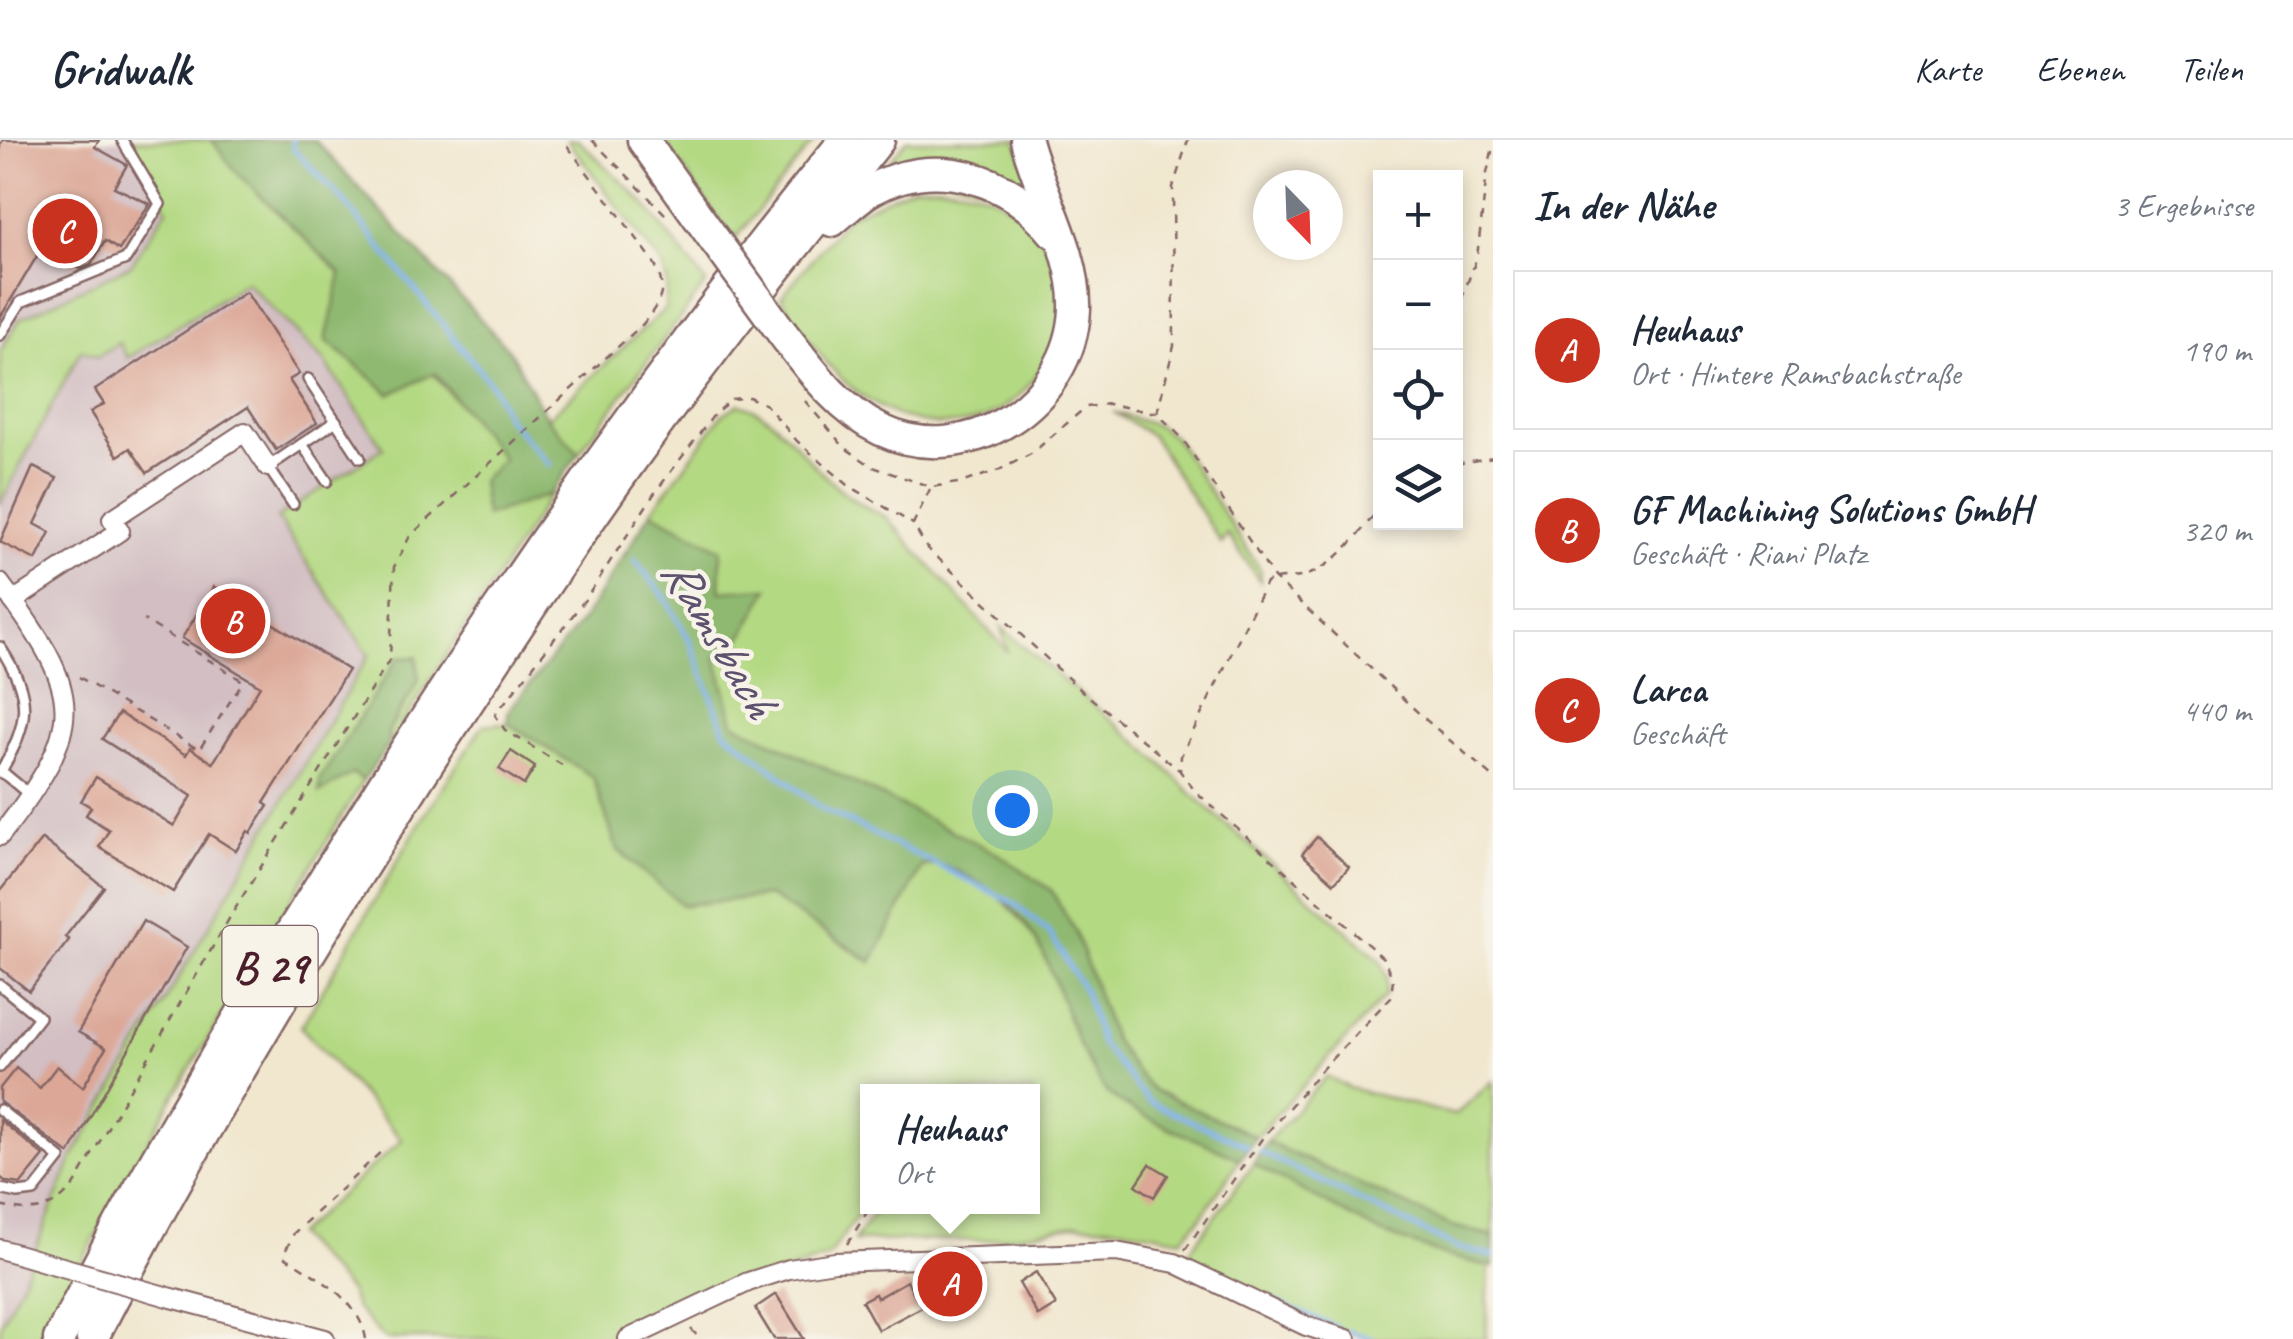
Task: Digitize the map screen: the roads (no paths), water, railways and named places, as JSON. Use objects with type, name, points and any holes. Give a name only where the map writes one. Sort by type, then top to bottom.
[{"type":"highway","points":[[643,140],[783,334],[842,403],[882,431],[917,441],[954,442],[971,438],[1019,414],[1044,390],[1062,361],[1075,313],[1072,279],[1026,140]]},
{"type":"highway","points":[[802,193],[808,162],[823,140]]},
{"type":"highway","name":"B 29","points":[[59,1339],[104,1250],[206,1073],[363,815],[499,605],[655,387],[845,140]]},
{"type":"highway","name":"B 29","points":[[92,1339],[255,1042],[376,845],[508,642],[634,457],[879,140]]},
{"type":"highway","points":[[802,236],[834,220],[856,199],[889,182],[943,173],[979,179],[1012,194],[1041,217],[1062,247]]},
{"type":"street","points":[[14,601],[120,531],[112,519],[245,432],[268,466]]},
{"type":"street","points":[[0,583],[60,674],[66,703],[60,744],[31,796],[0,836]]},
{"type":"street","points":[[0,1248],[324,1339]]},
{"type":"street","points":[[628,1339],[748,1282],[788,1269],[835,1262],[1116,1252],[1175,1264],[1306,1326],[1347,1339]]},
{"type":"lane","points":[[0,335],[21,302],[126,258],[160,204],[122,140]]},
{"type":"lane","points":[[308,379],[360,458]]},
{"type":"lane","points":[[293,504],[268,466],[336,422]]},
{"type":"lane","points":[[302,444],[326,481]]},
{"type":"lane","points":[[0,647],[14,668],[26,703],[18,738],[1,772],[31,796]]},
{"type":"lane","points":[[0,985],[38,1017],[0,1067]]},
{"type":"lane","points":[[0,1110],[60,1158],[34,1190],[18,1193],[0,1189]]},
{"type":"waterway","name":"Ramsbach","points":[[292,140],[294,150],[342,199],[494,388],[507,418],[550,465]]},
{"type":"waterway","name":"Ramsbach","points":[[634,559],[664,596],[690,641],[725,731],[821,808],[1014,903],[1051,935],[1086,994],[1101,1044],[1149,1102],[1247,1146]]},
{"type":"waterway","name":"Ramsbach","points":[[1260,1152],[1458,1248],[1493,1256]]},
{"type":"waterway","points":[[1268,1299],[1337,1327]]},
{"type":"waterway","points":[[1347,1331],[1373,1339]]},
{"type":"place","name":"Larca","points":[[65,231]]},
{"type":"place","name":"GF Machining Solutions GmbH","points":[[233,621]]},
{"type":"place","name":"Heuhaus","points":[[950,1284]]}]
